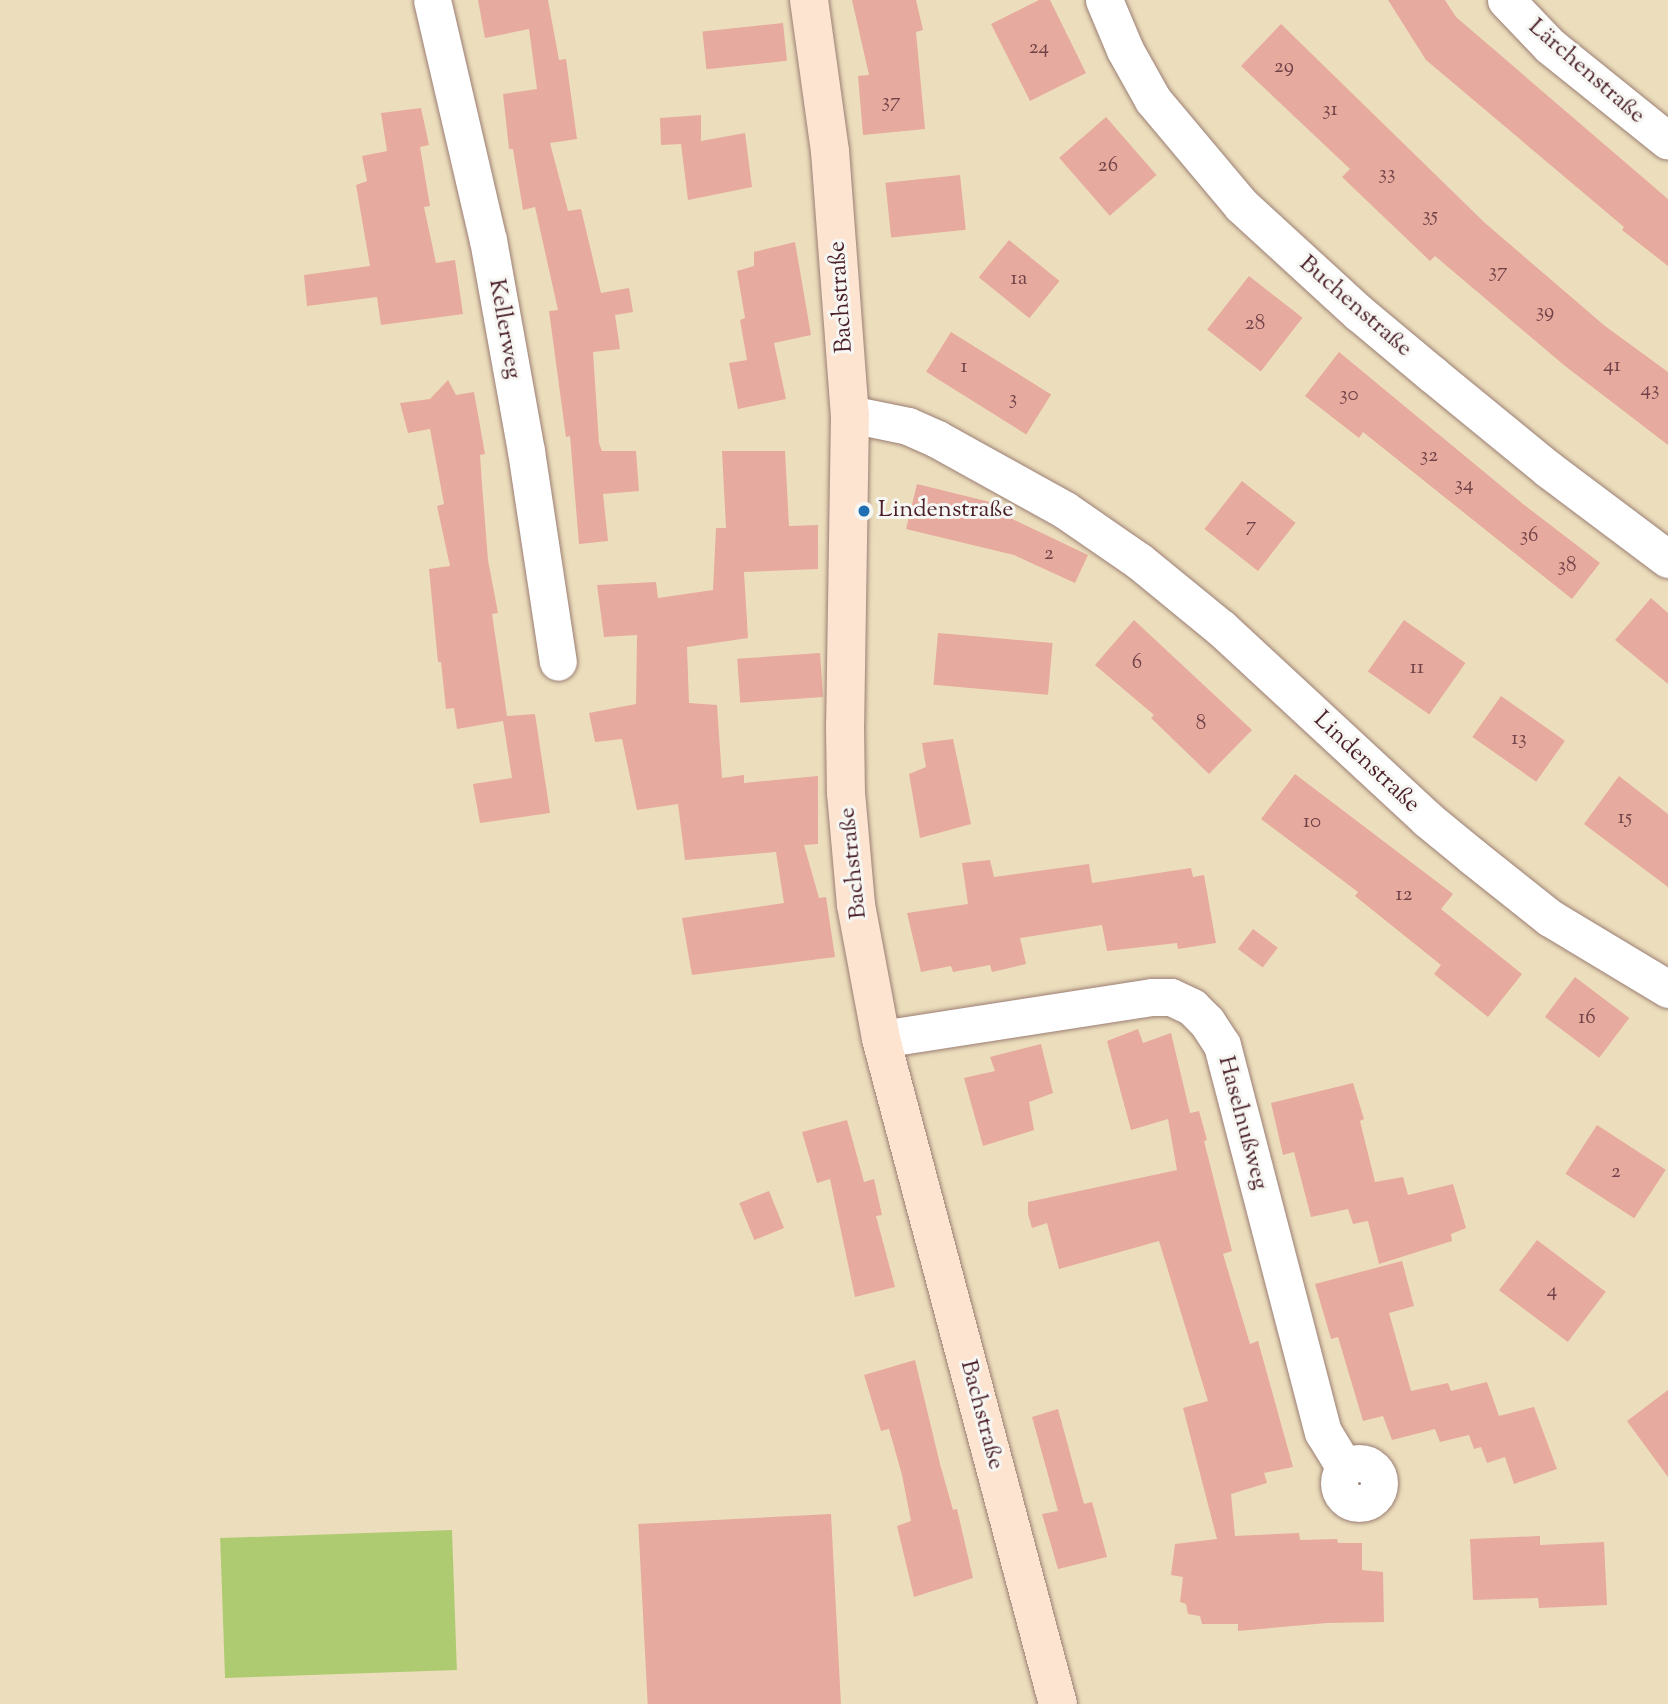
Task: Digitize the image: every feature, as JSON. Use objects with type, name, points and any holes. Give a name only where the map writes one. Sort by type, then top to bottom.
[{"type":"street","name":"Kellerweg","points":[[432,0],[488,240],[526,451],[558,662]]},
{"type":"street","name":"Bachstraße","points":[[809,0],[830,151],[850,414],[844,621],[846,793],[856,905],[881,1039],[1058,1704]]},
{"type":"street","name":"Buchenstraße","points":[[1104,0],[1125,50],[1153,100],[1241,205],[1359,313],[1432,374],[1548,469],[1668,559]]},
{"type":"street","name":"Lärchenstraße","points":[[1506,0],[1550,46],[1668,141]]},
{"type":"street","name":"Lindenstraße","points":[[850,414],[908,426],[937,439],[1065,510],[1139,561],[1241,646],[1427,819],[1463,849],[1550,918],[1668,989]]},
{"type":"street","name":"Haselnußweg","points":[[881,1039],[1152,997],[1171,997],[1192,1007],[1208,1022],[1222,1045],[1323,1432],[1345,1468]]},
{"type":"green space","points":[[452,1530],[457,1670],[225,1678],[220,1538]]},
{"type":"building","points":[[478,0],[548,0],[559,60],[566,59],[577,139],[550,143],[568,211],[581,209],[601,293],[629,288],[633,312],[615,315],[620,349],[593,352],[599,443],[602,451],[636,451],[639,491],[603,494],[608,541],[579,544],[570,436],[566,437],[549,311],[558,310],[535,207],[523,210],[513,149],[509,149],[503,94],[537,89],[529,29],[485,38]]},
{"type":"building","points":[[852,0],[916,0],[923,30],[916,32],[925,129],[863,135],[858,76],[869,75]]},
{"type":"building","points":[[1039,0],[1050,0],[1086,73],[1030,101],[991,24]]},
{"type":"building","points":[[1388,0],[1445,0],[1456,17],[1668,199],[1668,266],[1622,230],[1624,227],[1426,60]]},
{"type":"building","points":[[783,23],[787,61],[706,69],[702,31]]},
{"type":"building","points":[[1281,24],[1485,223],[1605,326],[1668,372],[1668,445],[1565,366],[1435,256],[1430,261],[1342,177],[1350,169],[1241,66]]},
{"type":"building","points":[[421,108],[429,145],[420,147],[430,206],[424,207],[436,263],[455,260],[463,314],[381,325],[377,297],[307,306],[304,275],[370,266],[356,185],[367,181],[362,156],[387,151],[381,113]]},
{"type":"building","points":[[701,115],[701,141],[745,133],[752,187],[688,200],[681,144],[661,145],[660,118]]},
{"type":"building","points":[[1106,117],[1157,175],[1110,216],[1059,158]]},
{"type":"building","points":[[960,175],[966,230],[891,238],[885,183]]},
{"type":"building","points":[[1009,240],[1060,281],[1029,318],[979,277]]},
{"type":"building","points":[[795,242],[811,335],[774,343],[786,399],[738,409],[729,363],[747,360],[740,320],[745,318],[737,271],[754,266],[754,252]]},
{"type":"building","points":[[1249,276],[1303,318],[1261,371],[1207,330]]},
{"type":"building","points":[[951,332],[1051,395],[1026,434],[926,372]]},
{"type":"building","points":[[1339,352],[1523,504],[1600,563],[1572,599],[1363,432],[1359,438],[1305,396]]},
{"type":"building","points":[[448,380],[456,395],[474,392],[485,454],[480,455],[488,560],[498,613],[492,614],[507,716],[535,714],[550,813],[480,823],[473,784],[512,778],[503,721],[457,729],[454,708],[446,709],[441,662],[438,662],[429,569],[450,566],[437,506],[444,504],[430,429],[408,433],[400,403],[430,399]]},
{"type":"building","points":[[722,451],[785,451],[789,526],[818,525],[818,569],[744,572],[748,638],[687,647],[689,703],[717,705],[722,778],[744,775],[744,783],[818,776],[818,844],[804,845],[819,898],[826,897],[835,957],[692,975],[682,918],[784,903],[776,852],[685,860],[678,804],[637,810],[622,739],[595,742],[589,713],[636,704],[637,635],[604,637],[597,585],[656,582],[658,598],[713,590],[716,528],[726,528]]},
{"type":"building","points":[[1242,481],[1296,523],[1258,571],[1204,529]]},
{"type":"building","points":[[917,484],[1006,506],[1004,515],[1088,555],[1075,583],[1014,555],[906,529]]},
{"type":"building","points":[[1651,598],[1668,613],[1668,684],[1615,640]]},
{"type":"building","points":[[1134,620],[1252,730],[1209,774],[1151,718],[1154,715],[1095,665]]},
{"type":"building","points":[[1404,620],[1465,663],[1429,715],[1368,672]]},
{"type":"building","points":[[938,633],[1053,643],[1048,695],[933,685]]},
{"type":"building","points":[[820,653],[823,697],[740,703],[737,659]]},
{"type":"building","points":[[1501,696],[1565,741],[1536,782],[1472,737]]},
{"type":"building","points":[[953,739],[971,824],[920,838],[909,774],[926,767],[922,743]]},
{"type":"building","points":[[1295,774],[1453,894],[1441,909],[1522,974],[1488,1017],[1434,974],[1441,965],[1355,896],[1358,892],[1261,819]]},
{"type":"building","points":[[1619,776],[1668,814],[1668,887],[1584,824]]},
{"type":"building","points":[[990,860],[994,877],[1089,864],[1092,883],[1191,868],[1193,877],[1204,875],[1216,943],[1178,949],[1177,943],[1107,951],[1102,925],[1020,938],[1026,964],[992,972],[990,965],[953,972],[951,966],[921,972],[907,913],[968,904],[962,863]]},
{"type":"building","points":[[1253,929],[1278,948],[1263,968],[1238,949]]},
{"type":"building","points":[[1575,977],[1629,1018],[1599,1058],[1545,1017]]},
{"type":"building","points":[[1138,1029],[1143,1043],[1171,1033],[1190,1113],[1178,1116],[1199,1111],[1232,1251],[1223,1254],[1250,1344],[1258,1341],[1293,1467],[1264,1473],[1267,1483],[1231,1494],[1235,1536],[1299,1533],[1300,1540],[1337,1539],[1338,1543],[1362,1543],[1362,1570],[1383,1572],[1384,1622],[1327,1623],[1238,1631],[1238,1624],[1202,1624],[1200,1616],[1188,1614],[1186,1604],[1180,1602],[1183,1577],[1171,1575],[1175,1544],[1217,1539],[1183,1408],[1208,1401],[1159,1241],[1059,1269],[1047,1223],[1032,1228],[1028,1214],[1028,1202],[1177,1170],[1168,1119],[1131,1130],[1107,1041]]},
{"type":"building","points":[[1041,1044],[1053,1093],[1029,1102],[1034,1130],[983,1146],[964,1078],[995,1071],[990,1057]]},
{"type":"building","points":[[1353,1083],[1364,1119],[1360,1121],[1375,1182],[1403,1177],[1408,1195],[1453,1184],[1466,1228],[1451,1234],[1452,1241],[1379,1264],[1368,1221],[1353,1224],[1348,1209],[1311,1217],[1294,1152],[1283,1155],[1271,1103]]},
{"type":"building","points":[[847,1120],[864,1182],[874,1179],[882,1215],[876,1216],[895,1287],[855,1297],[830,1179],[817,1183],[802,1132]]},
{"type":"building","points":[[1597,1125],[1666,1170],[1634,1218],[1565,1174]]},
{"type":"building","points":[[769,1191],[784,1228],[754,1240],[739,1203]]},
{"type":"building","points":[[1537,1240],[1606,1292],[1568,1342],[1499,1290]]},
{"type":"building","points":[[1402,1261],[1414,1306],[1389,1313],[1411,1391],[1448,1383],[1451,1391],[1487,1382],[1499,1416],[1534,1407],[1557,1469],[1514,1484],[1505,1457],[1487,1463],[1481,1447],[1474,1449],[1469,1435],[1440,1442],[1435,1429],[1392,1440],[1383,1416],[1363,1421],[1338,1337],[1331,1339],[1315,1284]]},
{"type":"building","points":[[915,1360],[940,1464],[953,1510],[957,1509],[973,1578],[914,1597],[897,1526],[911,1521],[902,1475],[889,1429],[881,1431],[864,1375]]},
{"type":"building","points":[[1668,1390],[1668,1477],[1627,1421]]},
{"type":"building","points":[[1058,1409],[1084,1504],[1092,1502],[1107,1557],[1058,1569],[1042,1514],[1058,1511],[1032,1417]]},
{"type":"building","points":[[831,1514],[841,1704],[648,1704],[638,1524]]},
{"type":"building","points":[[1540,1536],[1540,1545],[1604,1542],[1607,1605],[1539,1608],[1538,1598],[1473,1600],[1470,1539]]},
{"type":"place","name":"Lindenstraße","points":[[864,511]]}]
